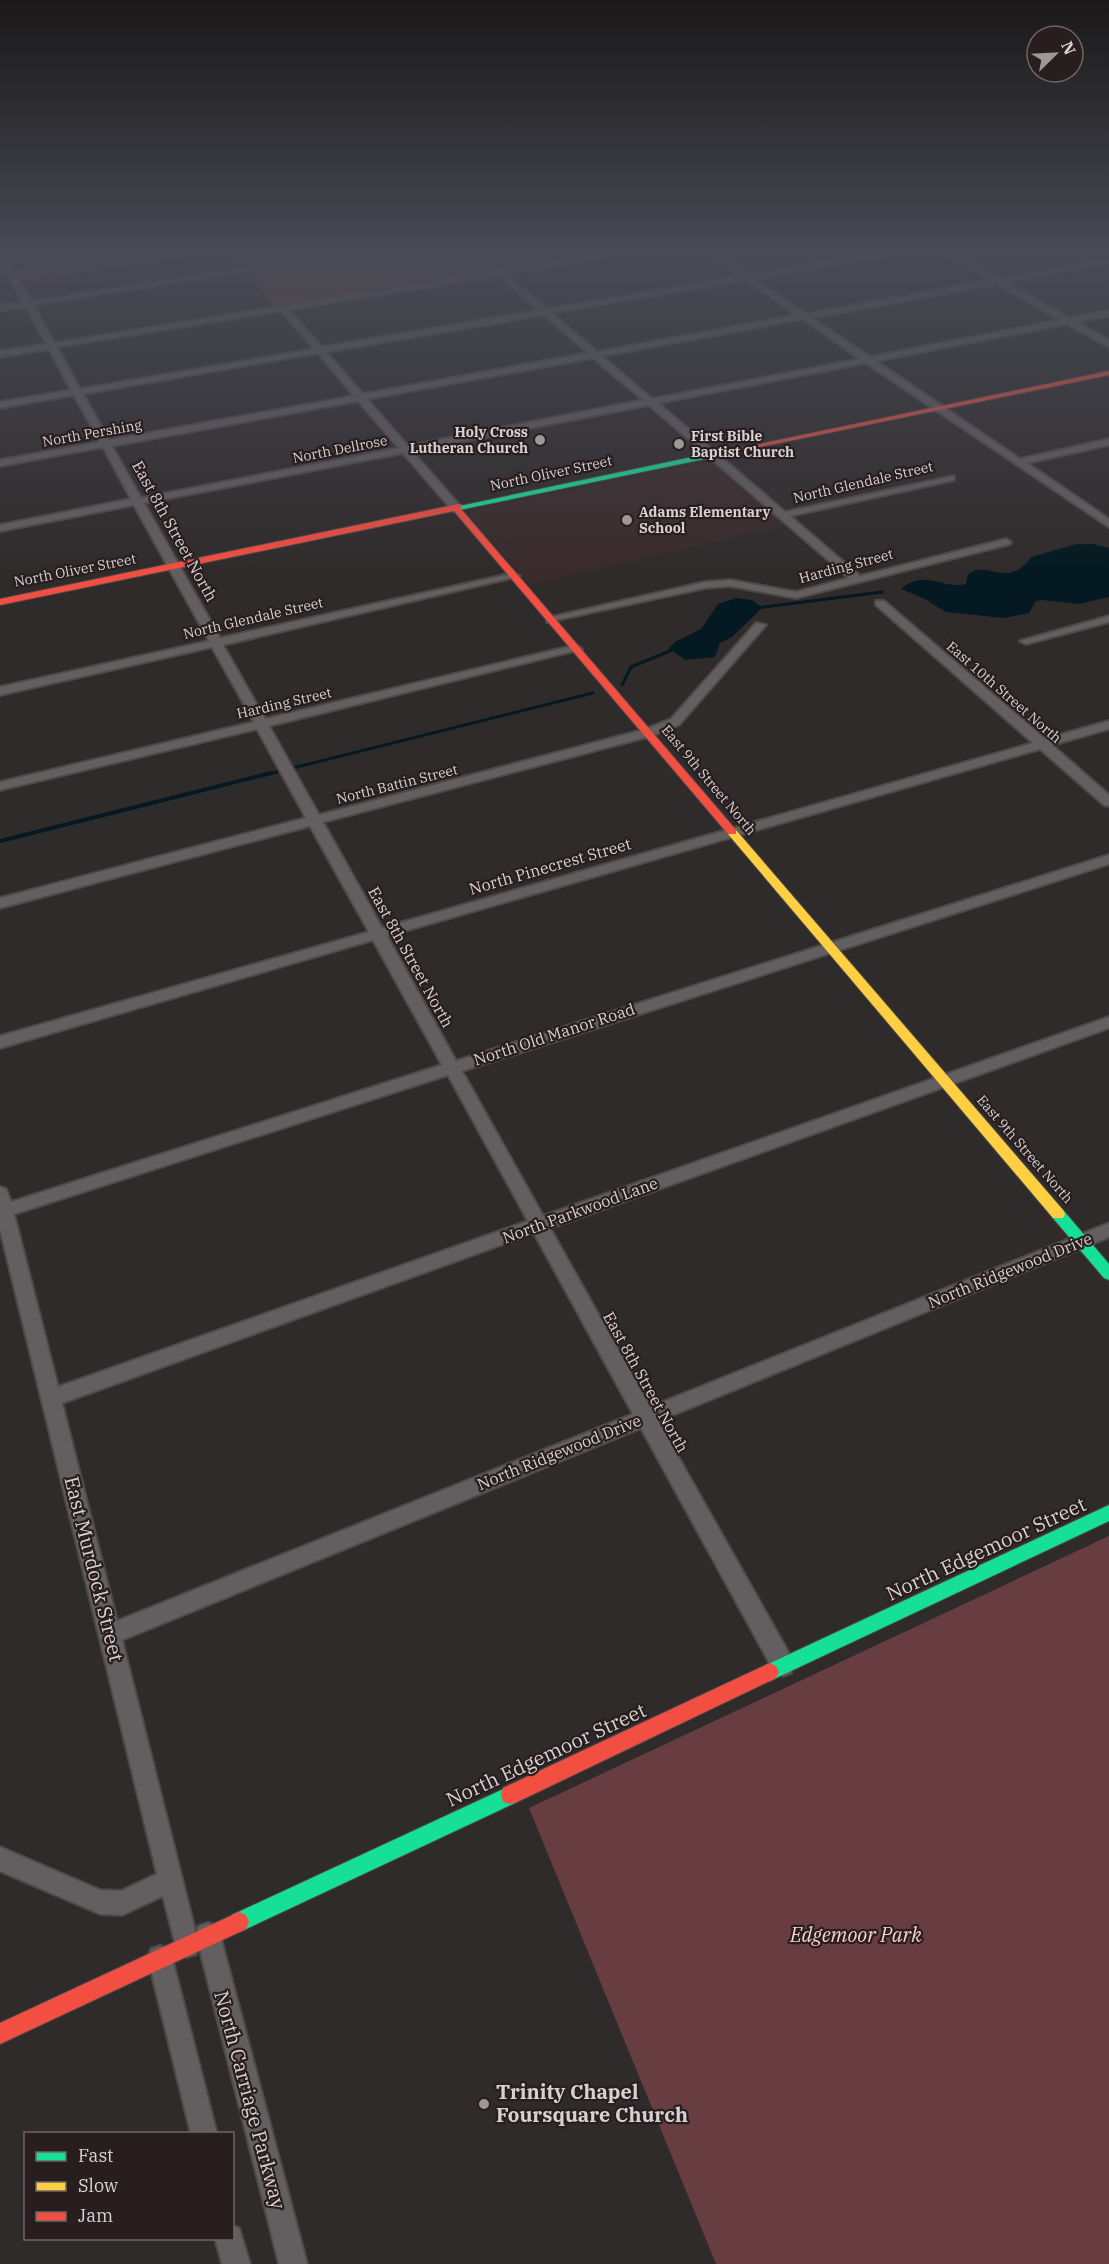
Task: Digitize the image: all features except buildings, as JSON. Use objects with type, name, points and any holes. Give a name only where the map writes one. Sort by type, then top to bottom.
[{"type":"street","name":"East 8th Street North","points":[[59,360],[783,1665]]},
{"type":"street","points":[[0,405],[269,360]]},
{"type":"street","name":"East 9th Street North","points":[[327,360],[1109,1274]]},
{"type":"street","name":"North Pershing","points":[[0,463],[570,360]]},
{"type":"street","points":[[600,360],[857,579]]},
{"type":"street","points":[[869,360],[1107,521]]},
{"type":"street","name":"North Dellrose","points":[[0,528],[869,360]]},
{"type":"street","name":"North Oliver Street","points":[[0,602],[1109,373]]},
{"type":"street","points":[[1018,462],[1109,442]]},
{"type":"street","name":"North Glendale Street","points":[[783,515],[950,478]]},
{"type":"street","name":"Harding Street","points":[[551,620],[705,585],[730,583],[785,596],[1006,542]]},
{"type":"street","name":"North Glendale Street","points":[[0,691],[514,576]]},
{"type":"street","name":"East 10th Street North","points":[[880,603],[1109,802]]},
{"type":"street","points":[[1026,641],[1109,619]]},
{"type":"street","name":"North Battin Street","points":[[0,903],[647,733],[675,722],[760,625]]},
{"type":"street","name":"Harding Street","points":[[0,786],[576,649]]},
{"type":"street","name":"North Pinecrest Street","points":[[0,1042],[1109,725]]},
{"type":"street","name":"North Old Manor Road","points":[[1,1205],[451,1067],[1109,859]]},
{"type":"street","name":"North Parkwood Lane","points":[[51,1398],[1109,1022]]},
{"type":"street","name":"East Murdock Street","points":[[1,1205],[172,1879],[198,1940]]},
{"type":"street","name":"North Ridgewood Drive","points":[[110,1634],[1109,1230]]},
{"type":"street","name":"North Edgemoor Street","points":[[0,2034],[1109,1513]]},
{"type":"street","points":[[0,1859],[100,1902],[122,1902],[172,1879]]},
{"type":"street","name":"North Carriage Parkway","points":[[198,1940],[293,2264]]},
{"type":"street","points":[[160,1958],[204,2132]]},
{"type":"street","points":[[230,2240],[236,2264]]},
{"type":"shaded area","name":"Adams Elementary School","points":[[711,461],[787,525],[530,585],[469,515],[476,509]]},
{"type":"green space","name":"Edgemoor Park","points":[[1109,1536],[1109,2264],[716,2264],[529,1808]]},
{"type":"water","points":[[1077,544],[1093,544],[1109,548],[1109,597],[1079,604],[1036,601],[1029,613],[1004,618],[946,612],[923,598],[901,589],[918,580],[966,584],[968,575],[975,571],[1014,572],[1031,557]]},
{"type":"water","points":[[736,598],[752,600],[760,606],[759,611],[732,637],[720,643],[715,657],[685,660],[669,648],[675,642],[701,629],[718,604]]},
{"type":"waterway","points":[[757,608],[882,592]]},
{"type":"waterway","points":[[622,685],[631,667],[677,648]]},
{"type":"waterway","points":[[265,775],[593,693]]},
{"type":"waterway","points":[[0,841],[271,773]]},
{"type":"traffic: fast","points":[[459,507],[721,453]]},
{"type":"traffic: fast","points":[[1058,1214],[1109,1274]]},
{"type":"traffic: fast","points":[[770,1672],[1109,1513]]},
{"type":"traffic: fast","points":[[239,1922],[510,1795]]},
{"type":"traffic: slow","points":[[732,832],[1058,1214]]},
{"type":"traffic: jam","points":[[721,453],[1109,373]]},
{"type":"traffic: jam","points":[[0,602],[459,507]]},
{"type":"traffic: jam","points":[[457,509],[732,832]]},
{"type":"traffic: jam","points":[[510,1795],[770,1672]]},
{"type":"traffic: jam","points":[[0,2034],[239,1922]]},
{"type":"place","name":"Holy Cross Lutheran Church","points":[[540,440]]},
{"type":"place","name":"First Bible Baptist Church","points":[[679,444]]},
{"type":"place","name":"Adams Elementary School","points":[[627,520]]},
{"type":"place","name":"Trinity Chapel Foursquare Church","points":[[484,2104]]}]
